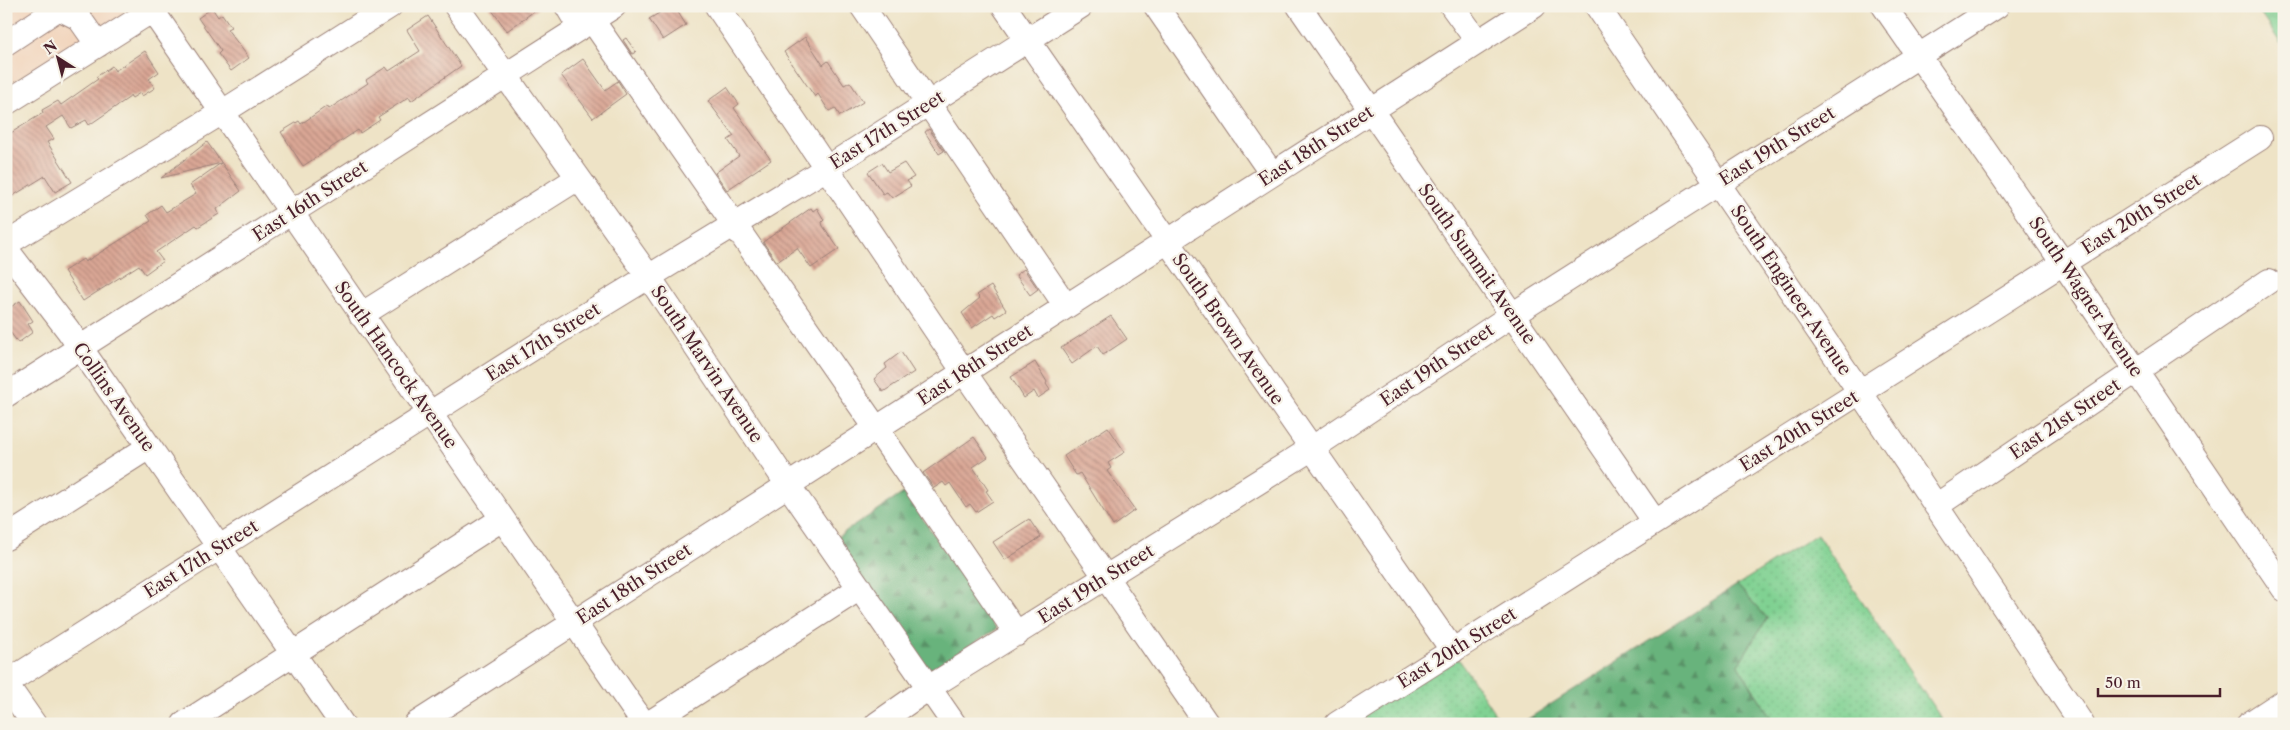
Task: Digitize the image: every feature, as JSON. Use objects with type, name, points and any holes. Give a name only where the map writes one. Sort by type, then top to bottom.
[{"type":"street","points":[[6,244],[221,113],[390,6]]},
{"type":"street","name":"South Marvin Avenue","points":[[456,6],[649,277],[788,485],[954,724]]},
{"type":"street","points":[[567,6],[586,24],[734,226],[876,428],[1016,634]]},
{"type":"street","name":"East 16th Street","points":[[6,396],[614,6]]},
{"type":"street","points":[[717,6],[964,372],[1207,724]]},
{"type":"street","points":[[862,6],[1066,306]]},
{"type":"street","name":"South Brown Avenue","points":[[1004,6],[1452,651]]},
{"type":"street","name":"East 17th Street","points":[[6,683],[429,414],[827,168],[1081,6]]},
{"type":"street","points":[[1156,6],[1272,174]]},
{"type":"street","name":"South Summit Avenue","points":[[1299,6],[1655,522]]},
{"type":"street","points":[[1452,6],[1478,42]]},
{"type":"street","name":"East 18th Street","points":[[416,724],[1534,6]]},
{"type":"street","name":"South Engineer Avenue","points":[[1597,6],[1860,392],[2082,724]]},
{"type":"street","name":"South Wagner Avenue","points":[[1884,6],[2063,263],[2284,589]]},
{"type":"street","name":"East 19th Street","points":[[876,724],[930,687],[1108,578],[1312,449],[1512,315],[1997,6]]},
{"type":"street","points":[[6,43],[59,8],[79,18],[98,45]]},
{"type":"street","points":[[6,103],[153,8]]},
{"type":"street","name":"South Hancock Avenue","points":[[153,8],[221,113],[646,724]]},
{"type":"street","name":"East 20th Street","points":[[1337,724],[2260,138]]},
{"type":"street","points":[[362,315],[578,178]]},
{"type":"street","name":"Collins Avenue","points":[[6,249],[149,447],[342,724]]},
{"type":"street","name":"East 21st Street","points":[[1936,506],[2269,282]]},
{"type":"street","points":[[6,538],[149,447]]},
{"type":"street","points":[[184,724],[502,518]]},
{"type":"street","points":[[646,724],[860,588]]},
{"type":"street","points":[[6,683],[34,724]]},
{"type":"street","points":[[2249,724],[2284,702]]},
{"type":"shaded area","points":[[6,6],[127,6],[120,17],[6,86]]},
{"type":"green space","points":[[2255,6],[2284,6],[2284,48]]},
{"type":"green space","points":[[905,492],[997,629],[920,676],[831,541]]},
{"type":"green space","points":[[1817,534],[1945,724],[1775,724],[1738,665],[1767,618],[1737,585]]},
{"type":"green space","points":[[1737,585],[1767,618],[1738,665],[1775,724],[1520,724]]},
{"type":"green space","points":[[1453,656],[1460,661],[1502,724],[1344,724]]},
{"type":"building","points":[[489,6],[541,6],[507,31]]},
{"type":"building","points":[[674,6],[686,25],[663,40],[649,19]]},
{"type":"building","points":[[212,8],[218,17],[222,14],[231,27],[227,29],[249,58],[231,71],[218,54],[221,51],[198,18]]},
{"type":"building","points":[[428,16],[461,66],[411,101],[409,97],[378,117],[380,120],[360,133],[358,130],[303,166],[281,132],[299,121],[301,124],[327,106],[329,109],[368,83],[366,80],[386,67],[389,71],[420,51],[407,30]]},
{"type":"building","points":[[805,37],[823,65],[828,61],[844,85],[850,82],[863,102],[840,116],[835,108],[829,111],[818,94],[815,97],[784,52]]},
{"type":"building","points":[[626,38],[636,52],[632,54],[623,40]]},
{"type":"building","points":[[145,51],[159,72],[149,79],[155,88],[142,96],[140,93],[132,98],[130,95],[130,97],[89,125],[86,120],[71,128],[63,116],[46,127],[54,139],[47,142],[72,182],[55,192],[45,176],[11,197],[6,190],[6,136],[43,113],[42,110],[58,101],[61,105],[98,79],[96,77],[112,66],[115,71]]},
{"type":"building","points":[[583,59],[605,90],[618,81],[626,94],[593,118],[561,75]]},
{"type":"building","points":[[727,87],[739,104],[734,108],[771,160],[727,190],[715,173],[739,156],[728,140],[734,136],[708,101]]},
{"type":"building","points":[[929,129],[944,151],[939,154],[925,132]]},
{"type":"building","points":[[207,142],[241,191],[217,209],[219,214],[198,227],[196,225],[156,252],[163,261],[145,274],[139,265],[83,301],[64,271],[83,259],[85,262],[151,221],[147,215],[161,205],[166,212],[196,194],[190,185],[221,163],[161,178]]},
{"type":"building","points":[[882,163],[888,172],[904,163],[914,177],[907,181],[911,186],[892,198],[887,192],[883,194],[868,172]]},
{"type":"building","points":[[811,208],[813,211],[817,208],[824,220],[822,222],[823,226],[839,249],[811,268],[797,248],[777,262],[763,242]]},
{"type":"building","points":[[1024,269],[1038,289],[1030,295],[1016,275]]},
{"type":"building","points":[[991,286],[1006,310],[995,317],[993,314],[972,328],[962,313],[980,298],[977,295]]},
{"type":"building","points":[[20,301],[33,321],[28,324],[33,332],[18,343],[6,326],[6,310]]},
{"type":"building","points":[[1111,316],[1127,339],[1103,355],[1097,346],[1072,364],[1061,348]]},
{"type":"building","points":[[901,352],[914,372],[883,392],[874,379],[887,368],[885,364]]},
{"type":"building","points":[[1035,362],[1050,390],[1038,398],[1034,391],[1024,398],[1011,377]]},
{"type":"building","points":[[1108,427],[1125,452],[1108,463],[1111,468],[1107,471],[1135,510],[1113,526],[1080,473],[1076,475],[1064,456]]},
{"type":"building","points":[[974,437],[988,457],[973,467],[993,501],[976,512],[970,504],[966,507],[950,483],[946,486],[943,482],[934,488],[923,473]]},
{"type":"building","points":[[1029,519],[1041,537],[1005,560],[993,542]]}]
